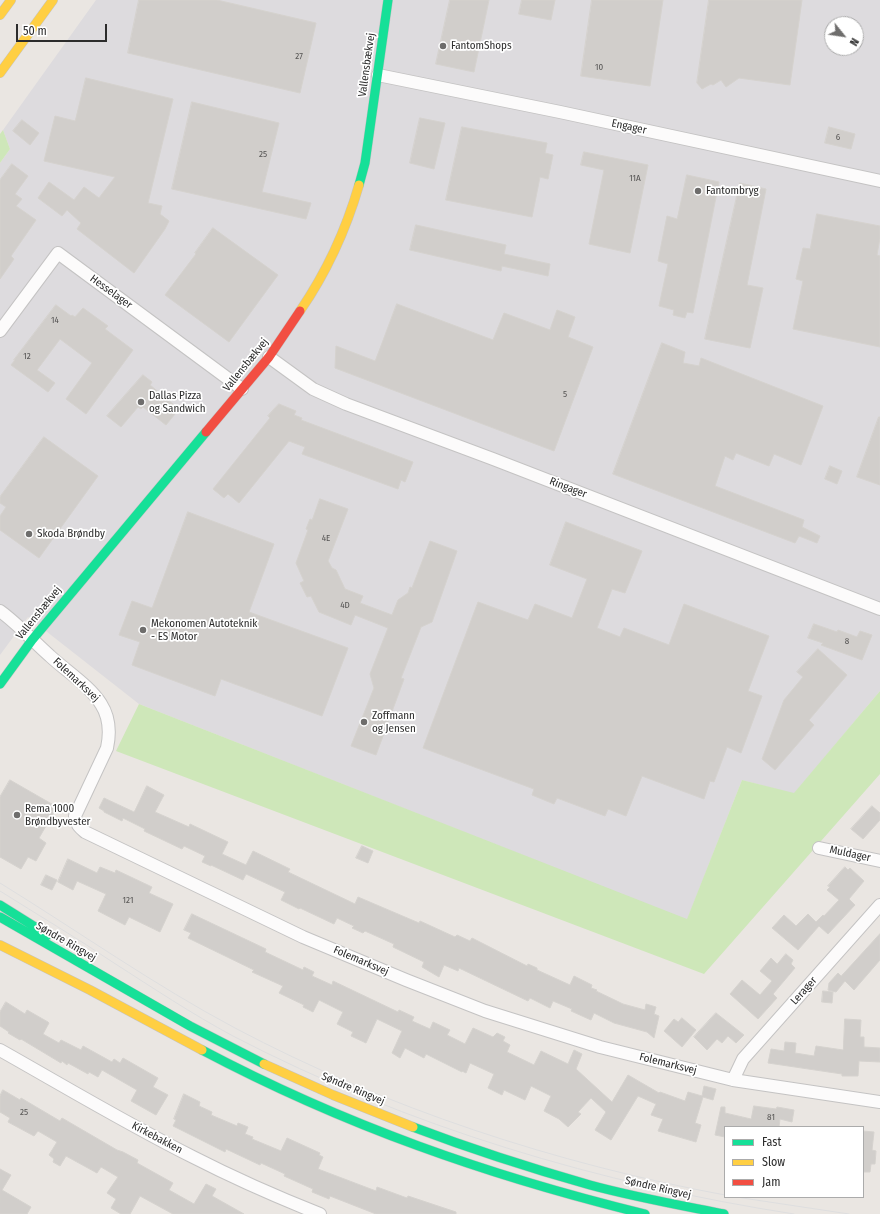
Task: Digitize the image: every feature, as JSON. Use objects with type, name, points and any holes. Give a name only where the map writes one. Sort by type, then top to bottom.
[{"type":"main road","points":[[0,15],[11,0]]},
{"type":"main road","points":[[0,73],[53,0]]},
{"type":"main road","name":"Vallensbækvej","points":[[0,684],[32,640],[269,357],[309,297],[334,253],[355,199],[365,163],[388,0]]},
{"type":"main road","points":[[0,905],[50,936],[70,958]]},
{"type":"main road","name":"Søndre Ringvej","points":[[0,917],[208,1036],[271,1067],[354,1104],[436,1136],[570,1180],[636,1196],[724,1214]]},
{"type":"main road","points":[[0,945],[69,979],[266,1083],[345,1118],[427,1150],[497,1174],[567,1195],[645,1214]]},
{"type":"main road","points":[[31,946],[70,958]]},
{"type":"street","name":"Engager","points":[[378,75],[560,112],[880,181]]},
{"type":"street","name":"Hesselager","points":[[0,331],[58,253],[242,389]]},
{"type":"street","name":"Ringager","points":[[269,357],[313,389],[346,404],[878,604]]},
{"type":"street","points":[[0,611],[32,640]]},
{"type":"street","name":"Folemarksvej","points":[[32,640],[92,693],[102,705],[107,717],[109,737],[107,748],[75,816],[76,822],[85,832],[303,937],[406,980],[486,1010],[600,1047],[733,1080],[880,1102]]},
{"type":"street","name":"Muldager","points":[[819,848],[880,861]]},
{"type":"street","name":"Lerager","points":[[733,1080],[743,1059],[880,905]]},
{"type":"street","name":"Kirkebakken","points":[[0,1050],[102,1109],[193,1158],[276,1196],[320,1214]]},
{"type":"shaded area","points":[[96,0],[880,0],[880,691],[794,794],[742,780],[687,920],[139,704],[28,617],[0,655],[0,163],[10,149],[3,130]]},
{"type":"green space","points":[[3,130],[10,149],[0,163],[0,134]]},
{"type":"green space","points":[[880,691],[880,774],[704,974],[116,751],[139,704],[687,919],[742,780],[794,793]]},
{"type":"building","points":[[139,0],[217,0],[316,23],[300,93],[128,53]]},
{"type":"building","points":[[450,0],[489,0],[474,72],[436,64]]},
{"type":"building","points":[[522,0],[555,0],[551,20],[519,14]]},
{"type":"building","points":[[592,0],[663,0],[650,86],[581,76]]},
{"type":"building","points":[[709,0],[802,0],[790,85],[739,78],[726,87],[721,80],[702,89],[697,83]]},
{"type":"building","points":[[86,78],[173,99],[148,203],[162,206],[160,214],[169,221],[134,273],[77,229],[81,223],[67,210],[62,216],[38,198],[49,182],[74,200],[84,187],[99,198],[115,177],[44,161],[55,116],[75,121]]},
{"type":"building","points":[[192,102],[279,123],[262,192],[311,203],[306,219],[172,189]]},
{"type":"building","points":[[420,118],[445,123],[434,169],[410,163]]},
{"type":"building","points":[[22,120],[39,133],[30,145],[13,131]]},
{"type":"building","points":[[462,127],[547,143],[545,153],[553,155],[548,179],[540,177],[532,217],[446,200]]},
{"type":"building","points":[[829,127],[855,134],[851,149],[825,143]]},
{"type":"building","points":[[584,152],[648,165],[630,253],[589,244],[604,170],[581,165]]},
{"type":"building","points":[[12,164],[28,176],[15,194],[22,199],[16,206],[36,220],[11,256],[14,259],[0,279],[0,180]]},
{"type":"building","points":[[687,175],[719,182],[693,313],[687,312],[685,318],[673,315],[674,310],[659,306],[668,264],[658,261],[667,216],[677,219]]},
{"type":"building","points":[[740,183],[766,189],[747,285],[763,288],[750,348],[705,339]]},
{"type":"building","points":[[817,214],[880,226],[880,238],[877,255],[880,256],[880,347],[793,329],[803,281],[796,279],[803,248],[810,249]]},
{"type":"building","points":[[416,225],[506,245],[504,254],[550,264],[548,276],[502,266],[501,271],[410,250]]},
{"type":"building","points":[[213,228],[278,275],[229,342],[165,295],[196,254],[195,253]]},
{"type":"building","points":[[397,304],[493,340],[504,313],[550,330],[557,310],[575,317],[568,337],[593,347],[554,451],[335,368],[336,346],[375,361]]},
{"type":"building","points":[[56,305],[71,316],[72,315],[75,317],[83,308],[108,326],[105,329],[133,350],[86,414],[66,399],[92,363],[60,339],[37,370],[55,383],[48,392],[11,365]]},
{"type":"building","points":[[662,343],[685,352],[683,363],[699,366],[701,358],[823,406],[801,465],[774,454],[769,466],[736,453],[733,460],[725,456],[715,486],[804,520],[802,527],[820,536],[817,543],[799,536],[795,543],[613,474]]},
{"type":"building","points":[[143,375],[152,382],[150,385],[179,409],[166,425],[143,407],[141,409],[138,407],[121,427],[107,416]]},
{"type":"building","points":[[279,404],[296,411],[294,415],[302,418],[301,420],[413,462],[405,482],[401,480],[398,489],[302,454],[305,447],[289,441],[239,503],[228,494],[224,498],[213,489],[270,418],[268,416]]},
{"type":"building","points":[[880,417],[880,485],[857,477]]},
{"type":"building","points":[[44,437],[98,476],[39,558],[0,530],[0,516],[6,507],[0,503],[0,497]]},
{"type":"building","points":[[830,466],[842,471],[837,484],[825,479]]},
{"type":"building","points":[[320,499],[348,509],[328,561],[332,568],[336,570],[345,589],[363,596],[360,603],[392,615],[398,600],[408,593],[410,587],[412,588],[430,541],[457,551],[432,622],[421,627],[401,678],[404,679],[376,755],[351,746],[374,688],[370,674],[388,628],[355,615],[351,625],[319,612],[311,596],[307,597],[300,583],[304,581],[296,563],[308,530],[306,529],[310,519],[312,520]]},
{"type":"building","points":[[188,512],[274,544],[249,612],[348,648],[322,716],[221,679],[215,696],[132,665],[140,642],[119,635],[132,601],[152,608]]},
{"type":"building","points":[[566,522],[642,551],[625,593],[612,589],[597,628],[620,637],[624,628],[669,645],[684,604],[769,636],[748,691],[762,696],[741,753],[727,747],[714,782],[710,781],[704,799],[642,776],[626,816],[608,809],[605,816],[557,798],[554,804],[532,795],[534,789],[423,748],[478,602],[528,620],[535,604],[572,618],[587,579],[550,565]]},
{"type":"building","points":[[814,624],[837,632],[838,630],[857,637],[860,631],[872,635],[862,660],[821,645],[823,643],[808,638]]},
{"type":"building","points":[[818,649],[847,675],[809,720],[814,725],[775,770],[762,759],[784,700],[803,677],[797,672]]},
{"type":"building","points":[[10,780],[57,807],[39,838],[46,843],[36,861],[28,857],[21,869],[0,857],[0,797]]},
{"type":"building","points":[[147,786],[164,795],[155,812],[189,827],[190,824],[228,842],[222,854],[246,865],[253,851],[290,869],[288,872],[355,904],[358,897],[419,923],[420,921],[455,937],[457,935],[470,941],[472,938],[527,966],[528,964],[537,968],[537,970],[570,985],[574,976],[592,985],[591,988],[597,990],[596,991],[623,1004],[645,1010],[646,1004],[656,1007],[654,1014],[659,1016],[654,1038],[647,1032],[614,1023],[594,1013],[591,1020],[571,1011],[572,1009],[553,1001],[550,1008],[530,998],[528,1001],[459,968],[458,971],[444,965],[439,977],[422,967],[424,962],[393,947],[394,944],[365,931],[363,933],[352,928],[354,926],[337,918],[334,924],[300,908],[299,909],[281,900],[285,892],[246,874],[243,880],[202,862],[205,856],[184,846],[182,849],[144,831],[145,829],[123,818],[122,821],[99,808],[104,798],[134,812]]},
{"type":"building","points":[[872,806],[880,813],[880,820],[863,839],[851,829]]},
{"type":"building","points":[[362,846],[373,851],[368,863],[356,858]]},
{"type":"building","points":[[68,859],[97,873],[100,867],[115,873],[116,870],[152,887],[149,893],[173,904],[160,932],[129,917],[125,925],[98,911],[106,894],[77,881],[73,890],[58,882]]},
{"type":"building","points":[[845,867],[848,870],[850,868],[864,881],[849,899],[855,905],[828,934],[819,926],[798,950],[772,928],[784,915],[796,926],[808,914],[816,922],[823,915],[824,916],[839,900],[827,890],[830,887],[828,886]]},
{"type":"building","points":[[46,875],[57,880],[52,890],[41,885]]},
{"type":"building","points":[[192,914],[266,949],[265,952],[303,970],[304,967],[314,972],[312,976],[332,985],[333,981],[398,1012],[399,1010],[414,1017],[412,1021],[430,1029],[433,1022],[450,1030],[447,1035],[465,1044],[473,1028],[493,1037],[497,1033],[505,1037],[503,1041],[510,1045],[507,1052],[534,1065],[541,1051],[568,1064],[574,1050],[582,1054],[576,1069],[612,1102],[628,1075],[659,1093],[660,1092],[685,1101],[688,1092],[702,1096],[704,1086],[716,1089],[713,1100],[703,1097],[695,1123],[701,1125],[696,1142],[658,1131],[663,1119],[651,1115],[656,1104],[638,1096],[611,1140],[595,1130],[606,1112],[591,1098],[578,1112],[581,1114],[568,1127],[559,1119],[544,1111],[551,1096],[531,1086],[525,1100],[504,1090],[502,1095],[488,1088],[494,1074],[470,1063],[466,1073],[426,1054],[424,1058],[405,1048],[400,1058],[392,1053],[402,1031],[377,1019],[366,1043],[351,1036],[353,1032],[337,1024],[343,1012],[319,1000],[313,1012],[303,1007],[304,1005],[279,993],[283,986],[252,972],[254,970],[188,938],[191,933],[184,930]]},
{"type":"building","points":[[880,934],[880,960],[854,990],[845,981],[836,992],[828,990],[829,983],[838,973],[841,976]]},
{"type":"building","points":[[786,954],[793,960],[791,964],[795,968],[773,994],[777,998],[758,1019],[730,994],[742,980],[760,995],[772,981],[760,971],[771,958],[777,964]]},
{"type":"building","points":[[823,991],[833,992],[832,1003],[822,1002]]},
{"type":"building","points":[[6,1002],[25,1014],[27,1010],[48,1022],[49,1023],[43,1034],[59,1043],[61,1040],[81,1050],[83,1046],[112,1062],[114,1059],[120,1063],[123,1058],[158,1078],[153,1087],[168,1095],[156,1115],[131,1101],[137,1090],[102,1070],[98,1077],[89,1072],[88,1074],[68,1063],[67,1065],[62,1061],[61,1063],[8,1033],[9,1032],[0,1026],[0,1012]]},
{"type":"building","points":[[716,1013],[744,1035],[736,1043],[728,1036],[722,1043],[717,1039],[707,1050],[694,1037]]},
{"type":"building","points":[[682,1018],[696,1030],[682,1047],[664,1031],[674,1019],[678,1022]]},
{"type":"building","points":[[845,1019],[861,1020],[860,1037],[864,1037],[864,1047],[880,1048],[880,1062],[859,1061],[858,1076],[842,1076],[842,1074],[768,1063],[771,1049],[784,1051],[785,1042],[796,1043],[795,1053],[814,1056],[816,1046],[843,1050]]},
{"type":"building","points":[[3,1090],[20,1100],[21,1098],[60,1121],[62,1118],[117,1150],[138,1160],[137,1163],[173,1183],[169,1190],[194,1204],[206,1184],[216,1189],[212,1196],[244,1214],[173,1214],[140,1196],[130,1214],[121,1214],[111,1208],[116,1199],[107,1193],[118,1177],[101,1167],[97,1173],[66,1156],[60,1166],[53,1162],[54,1159],[49,1155],[57,1142],[38,1131],[34,1136],[8,1122],[10,1118],[0,1112],[0,1096]]},
{"type":"building","points":[[184,1094],[200,1102],[199,1106],[212,1112],[211,1115],[237,1126],[238,1123],[248,1127],[245,1134],[253,1137],[252,1139],[281,1151],[287,1138],[320,1153],[319,1155],[323,1157],[318,1169],[376,1191],[377,1187],[407,1198],[408,1196],[456,1212],[456,1214],[376,1214],[330,1196],[329,1199],[312,1192],[313,1189],[284,1176],[285,1174],[261,1163],[260,1165],[226,1149],[225,1152],[173,1126],[176,1120],[174,1119]]},
{"type":"building","points":[[754,1106],[776,1109],[777,1107],[794,1110],[792,1122],[780,1119],[779,1126],[724,1126],[724,1137],[715,1135],[721,1107],[725,1107],[725,1113],[751,1119]]},
{"type":"building","points":[[864,1131],[874,1132],[872,1150],[876,1151],[875,1164],[871,1164],[870,1172],[864,1172]]},
{"type":"building","points":[[0,1169],[11,1175],[2,1190],[31,1207],[27,1214],[0,1214]]},
{"type":"tram line","points":[[0,883],[175,994],[235,1028],[293,1057],[352,1083],[412,1108],[536,1150],[599,1167],[724,1195]]},
{"type":"tram line","points":[[0,891],[218,1028],[299,1069],[367,1098],[506,1148],[577,1168],[649,1186],[794,1214]]},
{"type":"tram line","points":[[743,1198],[849,1214]]},
{"type":"traffic: fast","points":[[359,185],[365,163],[388,0]]},
{"type":"traffic: fast","points":[[0,684],[32,640],[206,432]]},
{"type":"traffic: fast","points":[[0,905],[48,935]]},
{"type":"traffic: fast","points":[[0,917],[190,1026],[264,1064]]},
{"type":"traffic: fast","points":[[202,1050],[309,1102],[418,1146],[530,1183],[645,1214]]},
{"type":"traffic: fast","points":[[413,1127],[501,1158],[590,1185],[724,1214]]},
{"type":"traffic: slow","points":[[0,15],[11,0]]},
{"type":"traffic: slow","points":[[0,73],[53,0]]},
{"type":"traffic: slow","points":[[300,311],[327,266],[348,218],[359,185]]},
{"type":"traffic: slow","points":[[0,945],[90,990],[202,1050]]},
{"type":"traffic: slow","points":[[264,1064],[333,1095],[413,1127]]},
{"type":"traffic: jam","points":[[206,432],[269,357],[300,311]]},
{"type":"place","name":"FantomShops","points":[[443,46]]},
{"type":"place","name":"Fantombryg","points":[[698,191]]},
{"type":"place","name":"Dallas Pizza og Sandwich","points":[[141,402]]},
{"type":"place","name":"Skoda Brøndby","points":[[29,534]]},
{"type":"place","name":"Mekonomen Autoteknik - ES Motor","points":[[143,630]]},
{"type":"place","name":"Zoffmann og Jensen","points":[[364,722]]},
{"type":"place","name":"Rema 1000 Brøndbyvester","points":[[17,815]]}]
